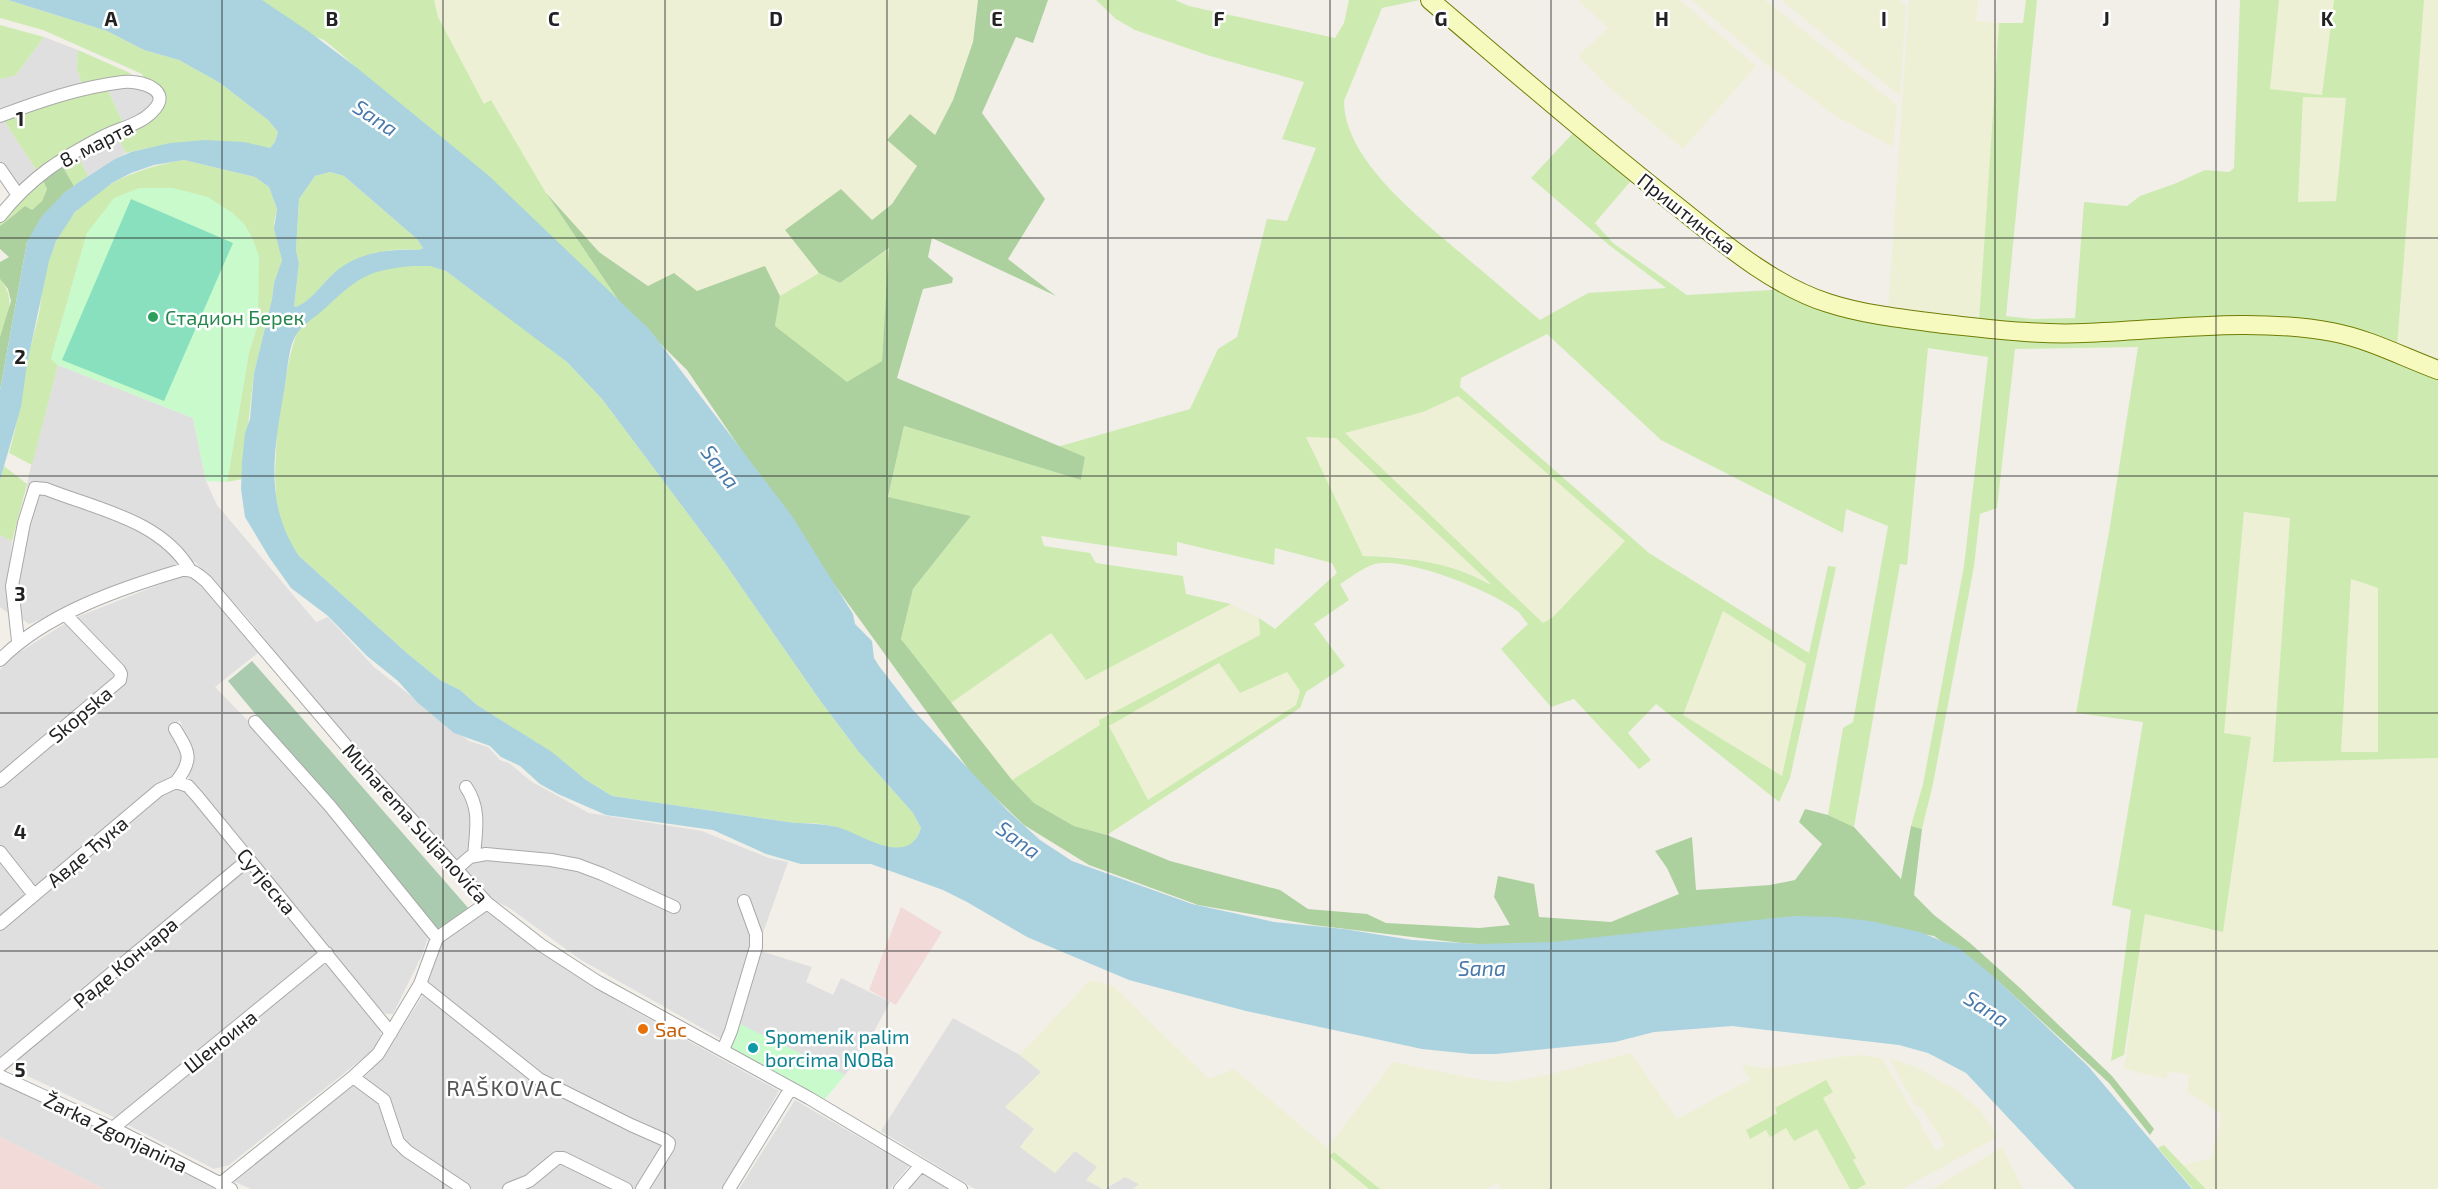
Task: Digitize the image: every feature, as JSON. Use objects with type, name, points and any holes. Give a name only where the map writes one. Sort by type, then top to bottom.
[{"type":"street","name":"Приштинска","points":[[1430,0],[1608,151],[1690,217],[1751,263],[1791,287],[1825,302],[1862,313],[1992,329],[2083,333],[2229,326],[2290,327],[2352,337],[2438,370]]},
{"type":"street","name":"8. марта","points":[[0,116],[83,89],[125,82],[145,83],[157,92],[159,102],[152,112],[140,121],[107,135],[53,165],[18,195],[0,216]]},
{"type":"street","points":[[0,169],[18,195]]},
{"type":"street","name":"Muharema Suljanovića","points":[[18,641],[12,586],[24,523],[35,488],[46,489],[142,525],[166,540],[182,556],[190,570],[206,581],[366,769],[487,903],[541,945],[598,982],[791,1088],[960,1189]]},
{"type":"street","points":[[0,660],[18,641],[66,615],[100,599],[169,574],[190,570]]},
{"type":"street","name":"Skopska","points":[[0,782],[120,680],[122,674],[119,670],[66,615]]},
{"type":"street","points":[[255,722],[330,806],[437,938]]},
{"type":"street","points":[[176,729],[188,751],[188,760],[176,782]]},
{"type":"street","name":"Сутјеска","points":[[176,782],[188,786],[391,1033]]},
{"type":"street","name":"Авде Ћука","points":[[0,924],[159,790],[176,782]]},
{"type":"street","points":[[466,787],[476,807],[478,823],[474,856]]},
{"type":"street","points":[[0,852],[34,895]]},
{"type":"street","points":[[455,870],[474,856],[509,855],[578,865],[674,907]]},
{"type":"street","name":"Раде Кончара","points":[[0,1066],[249,859]]},
{"type":"street","points":[[723,1050],[734,1023],[756,947],[756,934],[744,901]]},
{"type":"street","points":[[225,1186],[378,1054],[420,984],[437,938],[487,903]]},
{"type":"street","name":"Шеноина","points":[[112,1128],[327,953]]},
{"type":"street","points":[[420,984],[539,1079],[669,1143],[665,1155],[642,1189]]},
{"type":"street","name":"Žarka Zgonjanina","points":[[0,1076],[112,1128],[225,1186]]},
{"type":"street","points":[[353,1077],[384,1100],[398,1142],[407,1151],[464,1189]]},
{"type":"street","points":[[729,1189],[791,1088]]},
{"type":"street","points":[[509,1189],[529,1180],[557,1158],[572,1161],[626,1189]]},
{"type":"street","points":[[900,1189],[921,1165]]},
{"type":"shaded area","points":[[44,37],[78,50],[77,68],[82,85],[0,113],[0,78],[16,75]]},
{"type":"shaded area","points":[[143,85],[156,98],[150,110],[123,123],[107,88]]},
{"type":"shaded area","points":[[3,119],[37,171],[17,189],[0,165],[0,120]]},
{"type":"shaded area","points":[[116,134],[126,153],[88,176],[77,154]]},
{"type":"shaded area","points":[[58,365],[193,418],[206,481],[217,505],[316,622],[328,617],[374,667],[469,741],[488,747],[500,760],[509,763],[532,782],[589,813],[702,831],[769,858],[788,862],[757,950],[812,967],[806,982],[833,995],[841,978],[890,1002],[864,1050],[845,1075],[730,1020],[723,1040],[581,960],[508,907],[485,897],[370,766],[247,617],[195,562],[175,567],[29,624],[18,616],[12,591],[24,504],[29,474]]},
{"type":"shaded area","points":[[0,535],[12,541],[7,592],[8,613],[0,607]]},
{"type":"shaded area","points":[[181,576],[199,580],[259,652],[215,687],[253,726],[422,923],[428,937],[422,955],[393,1014],[386,1014],[370,1000],[187,775],[193,765],[192,753],[180,720],[172,728],[184,749],[182,762],[176,774],[0,918],[0,785],[123,681],[80,627],[77,617]]},
{"type":"shaded area","points":[[66,623],[113,668],[114,677],[101,693],[0,775],[0,670],[10,658]]},
{"type":"shaded area","points":[[172,789],[184,790],[242,862],[0,1057],[0,930],[159,796]]},
{"type":"shaded area","points":[[247,868],[317,950],[316,959],[118,1119],[15,1070],[13,1059]]},
{"type":"shaded area","points":[[901,907],[942,932],[896,1005],[869,990]]},
{"type":"shaded area","points":[[488,911],[538,951],[626,1006],[779,1091],[722,1189],[649,1189],[671,1138],[666,1133],[642,1126],[543,1075],[425,983],[439,943],[479,913]]},
{"type":"shaded area","points":[[317,965],[331,965],[379,1025],[381,1037],[377,1047],[229,1165],[214,1169],[126,1124]]},
{"type":"shaded area","points":[[423,995],[480,1038],[660,1143],[662,1149],[637,1189],[251,1189],[233,1181],[369,1073],[392,1044]]},
{"type":"shaded area","points":[[953,1018],[1020,1055],[1041,1072],[1034,1129],[1020,1147],[1075,1151],[1098,1167],[1087,1180],[1103,1189],[975,1189],[881,1131]]},
{"type":"shaded area","points":[[0,1081],[224,1189],[104,1189],[0,1137]]},
{"type":"shaded area","points":[[795,1100],[909,1166],[890,1189],[739,1189]]},
{"type":"shaded area","points":[[0,1137],[104,1189],[0,1189]]},
{"type":"shaded area","points":[[922,1173],[948,1187],[949,1189],[905,1189]]},
{"type":"shaded area","points":[[1125,1177],[1139,1184],[1133,1189],[1105,1189]]},
{"type":"green space","points":[[0,0],[8,0],[107,31],[144,50],[179,60],[220,83],[268,120],[278,132],[275,142],[270,148],[233,142],[180,143],[126,153],[116,134],[161,108],[142,74],[43,30],[0,18]]},
{"type":"green space","points":[[247,0],[434,0],[438,17],[484,104],[491,100],[546,193],[623,307],[324,40],[297,30]]},
{"type":"green space","points":[[434,0],[978,0],[973,42],[953,100],[934,136],[887,140],[917,166],[893,204],[872,221],[785,230],[819,273],[780,296],[765,266],[697,291],[674,274],[649,286],[596,250],[546,193],[491,100],[454,121]]},
{"type":"green space","points":[[978,0],[1048,0],[1033,43],[1016,37],[982,113],[1045,199],[1008,259],[1056,296],[932,238],[928,257],[953,278],[952,283],[923,289],[897,378],[1085,457],[1081,480],[904,426],[888,497],[971,516],[913,589],[901,639],[1012,780],[1034,803],[1074,826],[1107,835],[1170,861],[1280,890],[1308,909],[1367,914],[1386,923],[1479,928],[1510,925],[1494,897],[1498,876],[1534,884],[1539,917],[1611,922],[1679,894],[1667,868],[1655,851],[1692,837],[1696,890],[1770,885],[1795,880],[1822,844],[1799,822],[1805,809],[1828,815],[1854,827],[1901,879],[1911,826],[1922,829],[1914,895],[1934,915],[1970,943],[2020,988],[2112,1076],[2154,1129],[2150,1135],[2109,1083],[1997,980],[1934,936],[1866,924],[1784,920],[1698,927],[1537,948],[1462,943],[1313,925],[1198,905],[1089,865],[1024,825],[974,777],[807,547],[687,370],[623,307],[546,193],[599,252],[648,286],[674,273],[697,291],[765,266],[780,296],[775,326],[847,382],[882,361],[889,248],[840,283],[819,273],[785,230],[841,189],[872,220],[892,204],[917,166],[887,140],[910,114],[935,135],[953,100],[973,42]]},
{"type":"green space","points":[[1096,0],[1175,0],[1189,6],[1335,38],[1344,23],[1349,0],[1420,0],[1382,8],[1344,101],[1347,123],[1357,145],[1371,166],[1407,206],[1540,320],[1588,293],[1666,288],[1609,245],[1531,178],[1576,130],[1635,176],[1595,223],[1613,243],[1687,295],[1788,289],[2007,333],[2301,329],[2438,372],[2438,758],[2273,762],[2290,518],[2244,512],[2224,733],[2251,737],[2223,932],[2145,914],[2124,1055],[2111,1061],[2131,910],[2112,905],[2143,722],[2076,713],[2109,532],[2138,347],[2015,349],[1997,508],[1980,514],[1974,566],[1933,784],[1922,829],[1911,826],[1923,784],[1964,566],[1988,357],[1928,348],[1907,565],[1900,564],[1854,827],[1828,815],[1843,728],[1853,722],[1888,526],[1846,509],[1843,533],[1661,440],[1547,334],[1461,378],[1460,387],[1649,553],[1809,653],[1828,566],[1836,567],[1790,778],[1779,802],[1656,704],[1628,733],[1651,760],[1639,769],[1574,699],[1551,707],[1501,649],[1528,624],[1518,611],[1487,593],[1446,576],[1424,569],[1386,563],[1372,565],[1340,584],[1349,600],[1314,624],[1345,666],[1306,692],[1300,708],[1107,835],[1074,826],[1034,803],[1012,780],[1100,725],[1099,720],[1260,635],[1259,618],[1275,629],[1337,573],[1332,563],[1275,548],[1274,565],[1177,542],[1177,556],[1041,536],[1044,546],[1090,553],[1096,563],[1183,576],[1186,594],[1231,604],[1086,680],[1051,633],[951,703],[901,639],[913,589],[971,516],[888,498],[904,426],[1081,480],[1085,457],[1057,447],[1190,409],[1218,349],[1237,337],[1267,219],[1287,221],[1316,148],[1282,139],[1304,82],[1210,56],[1135,30],[1116,19]],"holes":[[[1458,396],[1625,541],[1553,617],[1543,623],[1345,433],[1423,412]],[[1306,437],[1336,438],[1492,585],[1469,574],[1428,562],[1363,556]],[[2351,579],[2378,588],[2378,752],[2341,752]],[[1723,611],[1806,664],[1782,776],[1683,715]],[[1219,663],[1240,693],[1287,672],[1300,691],[1296,705],[1148,800],[1109,726]]]},
{"type":"green space","points":[[1578,0],[1680,0],[1756,66],[1683,149],[1611,89],[1578,56],[1608,28]]},
{"type":"green space","points":[[1692,0],[1765,0],[1897,105],[1893,147],[1837,117],[1765,63]]},
{"type":"green space","points":[[1781,0],[1898,0],[1906,6],[1900,96]]},
{"type":"green space","points":[[1909,0],[1978,0],[1976,21],[1999,23],[1979,321],[1888,311]]},
{"type":"green space","points":[[2026,0],[2037,0],[2006,316],[2033,319],[2075,318],[2084,202],[2127,206],[2140,196],[2205,170],[2229,172],[2234,168],[2240,0],[2279,0],[2270,89],[2322,95],[2334,0],[2424,0],[2397,347],[2247,318],[2192,317],[2138,323],[2034,325],[1979,321],[1999,23],[2023,23]],"holes":[[[2303,97],[2346,98],[2336,201],[2298,202]]]},
{"type":"green space","points":[[2279,0],[2334,0],[2322,95],[2270,89]]},
{"type":"green space","points":[[2423,0],[2438,0],[2438,362],[2397,347]]},
{"type":"green space","points":[[0,25],[44,37],[16,75],[2,79],[0,78]]},
{"type":"green space","points":[[78,50],[130,73],[133,77],[82,85],[77,68]]},
{"type":"green space","points":[[107,88],[123,123],[37,171],[3,119]]},
{"type":"green space","points":[[2303,96],[2346,98],[2336,201],[2298,203]]},
{"type":"green space","points":[[77,154],[88,176],[74,186],[61,164]]},
{"type":"green space","points":[[184,160],[255,177],[269,187],[277,209],[274,222],[282,260],[274,283],[254,373],[242,479],[227,482],[249,352],[258,324],[253,240],[244,224],[231,212],[87,233],[51,359],[58,365],[32,465],[9,453],[39,314],[45,274],[58,238],[84,203],[101,190],[119,179],[140,171]]},
{"type":"green space","points":[[61,164],[74,186],[64,193],[27,242],[0,390],[0,337],[11,301],[8,289],[0,279],[0,262],[9,257],[0,249],[0,226],[25,206],[32,210],[42,201],[47,189],[42,178]]},
{"type":"green space","points":[[330,172],[344,176],[417,239],[423,248],[386,251],[355,260],[331,276],[300,306],[294,307],[299,263],[296,250],[299,199],[315,176]]},
{"type":"green space","points":[[42,178],[47,189],[42,201],[32,210],[17,212],[0,226],[0,222]]},
{"type":"green space","points":[[139,188],[173,188],[208,197],[231,212],[244,224],[259,256],[258,324],[249,352],[227,482],[206,481],[193,418],[58,365],[51,359],[87,233],[114,198]]},
{"type":"green space","points":[[131,199],[233,243],[164,401],[62,360]]},
{"type":"green space","points":[[890,248],[882,361],[847,383],[775,326],[780,296],[819,273],[840,283]]},
{"type":"green space","points":[[415,260],[446,271],[520,326],[567,362],[602,399],[724,562],[858,751],[913,813],[921,828],[913,844],[904,849],[888,847],[824,824],[795,823],[612,796],[586,780],[551,752],[477,705],[460,690],[440,680],[299,556],[287,539],[280,522],[275,475],[277,430],[289,360],[300,320],[341,276]]},
{"type":"green space","points":[[0,279],[8,294],[9,307],[0,337]]},
{"type":"green space","points":[[1458,396],[1626,541],[1553,617],[1543,623],[1344,433],[1423,412]]},
{"type":"green space","points":[[1305,437],[1336,437],[1494,587],[1469,573],[1403,557],[1363,556]]},
{"type":"green space","points":[[4,466],[27,484],[12,541],[0,535],[0,480]]},
{"type":"green space","points":[[2244,512],[2290,517],[2273,762],[2438,758],[2438,1189],[2206,1189],[2183,1165],[2211,1158],[2222,1115],[2187,1092],[2189,1075],[2169,1071],[2166,1079],[2124,1069],[2145,914],[2223,932],[2251,738],[2223,733]]},
{"type":"green space","points":[[2351,579],[2378,588],[2379,752],[2341,752]]},
{"type":"green space","points":[[1231,604],[1259,618],[1260,635],[1099,720],[1101,724],[1012,780],[951,703],[1051,633],[1086,680]]},
{"type":"green space","points":[[1723,611],[1806,664],[1782,776],[1683,715]]},
{"type":"green space","points":[[252,661],[470,910],[453,922],[434,930],[228,681]]},
{"type":"green space","points":[[1220,663],[1287,672],[1300,691],[1296,705],[1148,800],[1108,726]]},
{"type":"green space","points":[[1090,980],[1113,986],[1209,1079],[1234,1069],[1327,1148],[1393,1062],[1482,1080],[1508,1082],[1543,1076],[1631,1053],[1677,1119],[1749,1080],[1742,1064],[1761,1068],[1780,1067],[1859,1055],[1882,1058],[1936,1151],[1945,1146],[1922,1108],[1914,1104],[1889,1058],[1916,1067],[1955,1089],[1980,1110],[1998,1137],[1902,1189],[1857,1189],[1866,1183],[1853,1159],[1855,1157],[1823,1098],[1775,1108],[1777,1112],[1746,1130],[1766,1130],[1770,1136],[1786,1127],[1817,1128],[1850,1189],[1501,1189],[1497,1182],[1486,1189],[1380,1189],[1334,1152],[1330,1157],[1369,1189],[1133,1189],[1139,1184],[1125,1177],[1103,1189],[1086,1180],[1097,1167],[1075,1151],[1055,1173],[1020,1147],[1034,1129],[1005,1107],[1041,1072],[1020,1055]]},
{"type":"green space","points":[[740,1024],[845,1075],[825,1099],[733,1050],[731,1044]]},
{"type":"green space","points":[[1826,1080],[1833,1092],[1823,1098],[1856,1158],[1853,1160],[1866,1184],[1857,1189],[1850,1189],[1817,1129],[1794,1141],[1786,1128],[1770,1137],[1766,1130],[1750,1139],[1746,1130],[1777,1113],[1775,1108]]},
{"type":"green space","points":[[2164,1145],[2206,1189],[2193,1189],[2158,1148]]},
{"type":"green space","points":[[2002,1147],[2023,1189],[1932,1189]]},
{"type":"green space","points":[[1334,1152],[1380,1189],[1369,1189],[1329,1156]]},
{"type":"water","name":"Sana","points":[[8,0],[262,0],[356,67],[488,175],[650,330],[792,516],[853,614],[855,624],[872,641],[874,658],[913,710],[1007,810],[1040,840],[1072,861],[1192,904],[1274,922],[1344,929],[1412,940],[1478,944],[1552,942],[1795,916],[1870,921],[1920,932],[1959,948],[1993,976],[2088,1066],[2192,1189],[2075,1189],[1966,1073],[1928,1053],[1899,1045],[1732,1026],[1654,1032],[1615,1042],[1496,1054],[1422,1049],[1246,1011],[1129,980],[1027,937],[943,890],[871,864],[801,864],[766,854],[713,830],[606,815],[558,794],[540,784],[520,766],[501,757],[490,746],[454,733],[417,702],[398,681],[367,656],[328,616],[291,588],[245,517],[241,489],[245,433],[250,419],[254,373],[274,283],[282,260],[274,229],[277,209],[269,187],[255,177],[184,160],[154,165],[112,183],[75,212],[56,241],[49,261],[27,364],[21,407],[0,480],[0,390],[27,242],[41,217],[64,193],[79,182],[115,159],[131,152],[170,143],[205,140],[244,142],[270,148],[278,132],[268,120],[220,83],[179,60],[144,50],[107,31]],"holes":[[[330,172],[344,176],[417,239],[423,248],[384,251],[351,261],[332,275],[310,298],[294,307],[299,263],[296,250],[299,199],[315,176]],[[430,266],[446,271],[567,362],[602,399],[724,562],[858,751],[913,813],[921,828],[915,840],[906,846],[896,848],[884,846],[832,826],[795,823],[612,796],[586,780],[552,752],[477,705],[460,690],[440,680],[299,556],[287,535],[280,515],[274,473],[275,451],[292,344],[304,326],[344,291],[363,278],[383,270]]]},
{"type":"place","name":"Стадион Берек","points":[[153,317]]},
{"type":"place","name":"Sac","points":[[643,1029]]},
{"type":"place","name":"Spomenik palim borcima NOBa","points":[[753,1048]]},
{"type":"district","name":"RAŠKOVAC","points":[[505,1087]]}]
